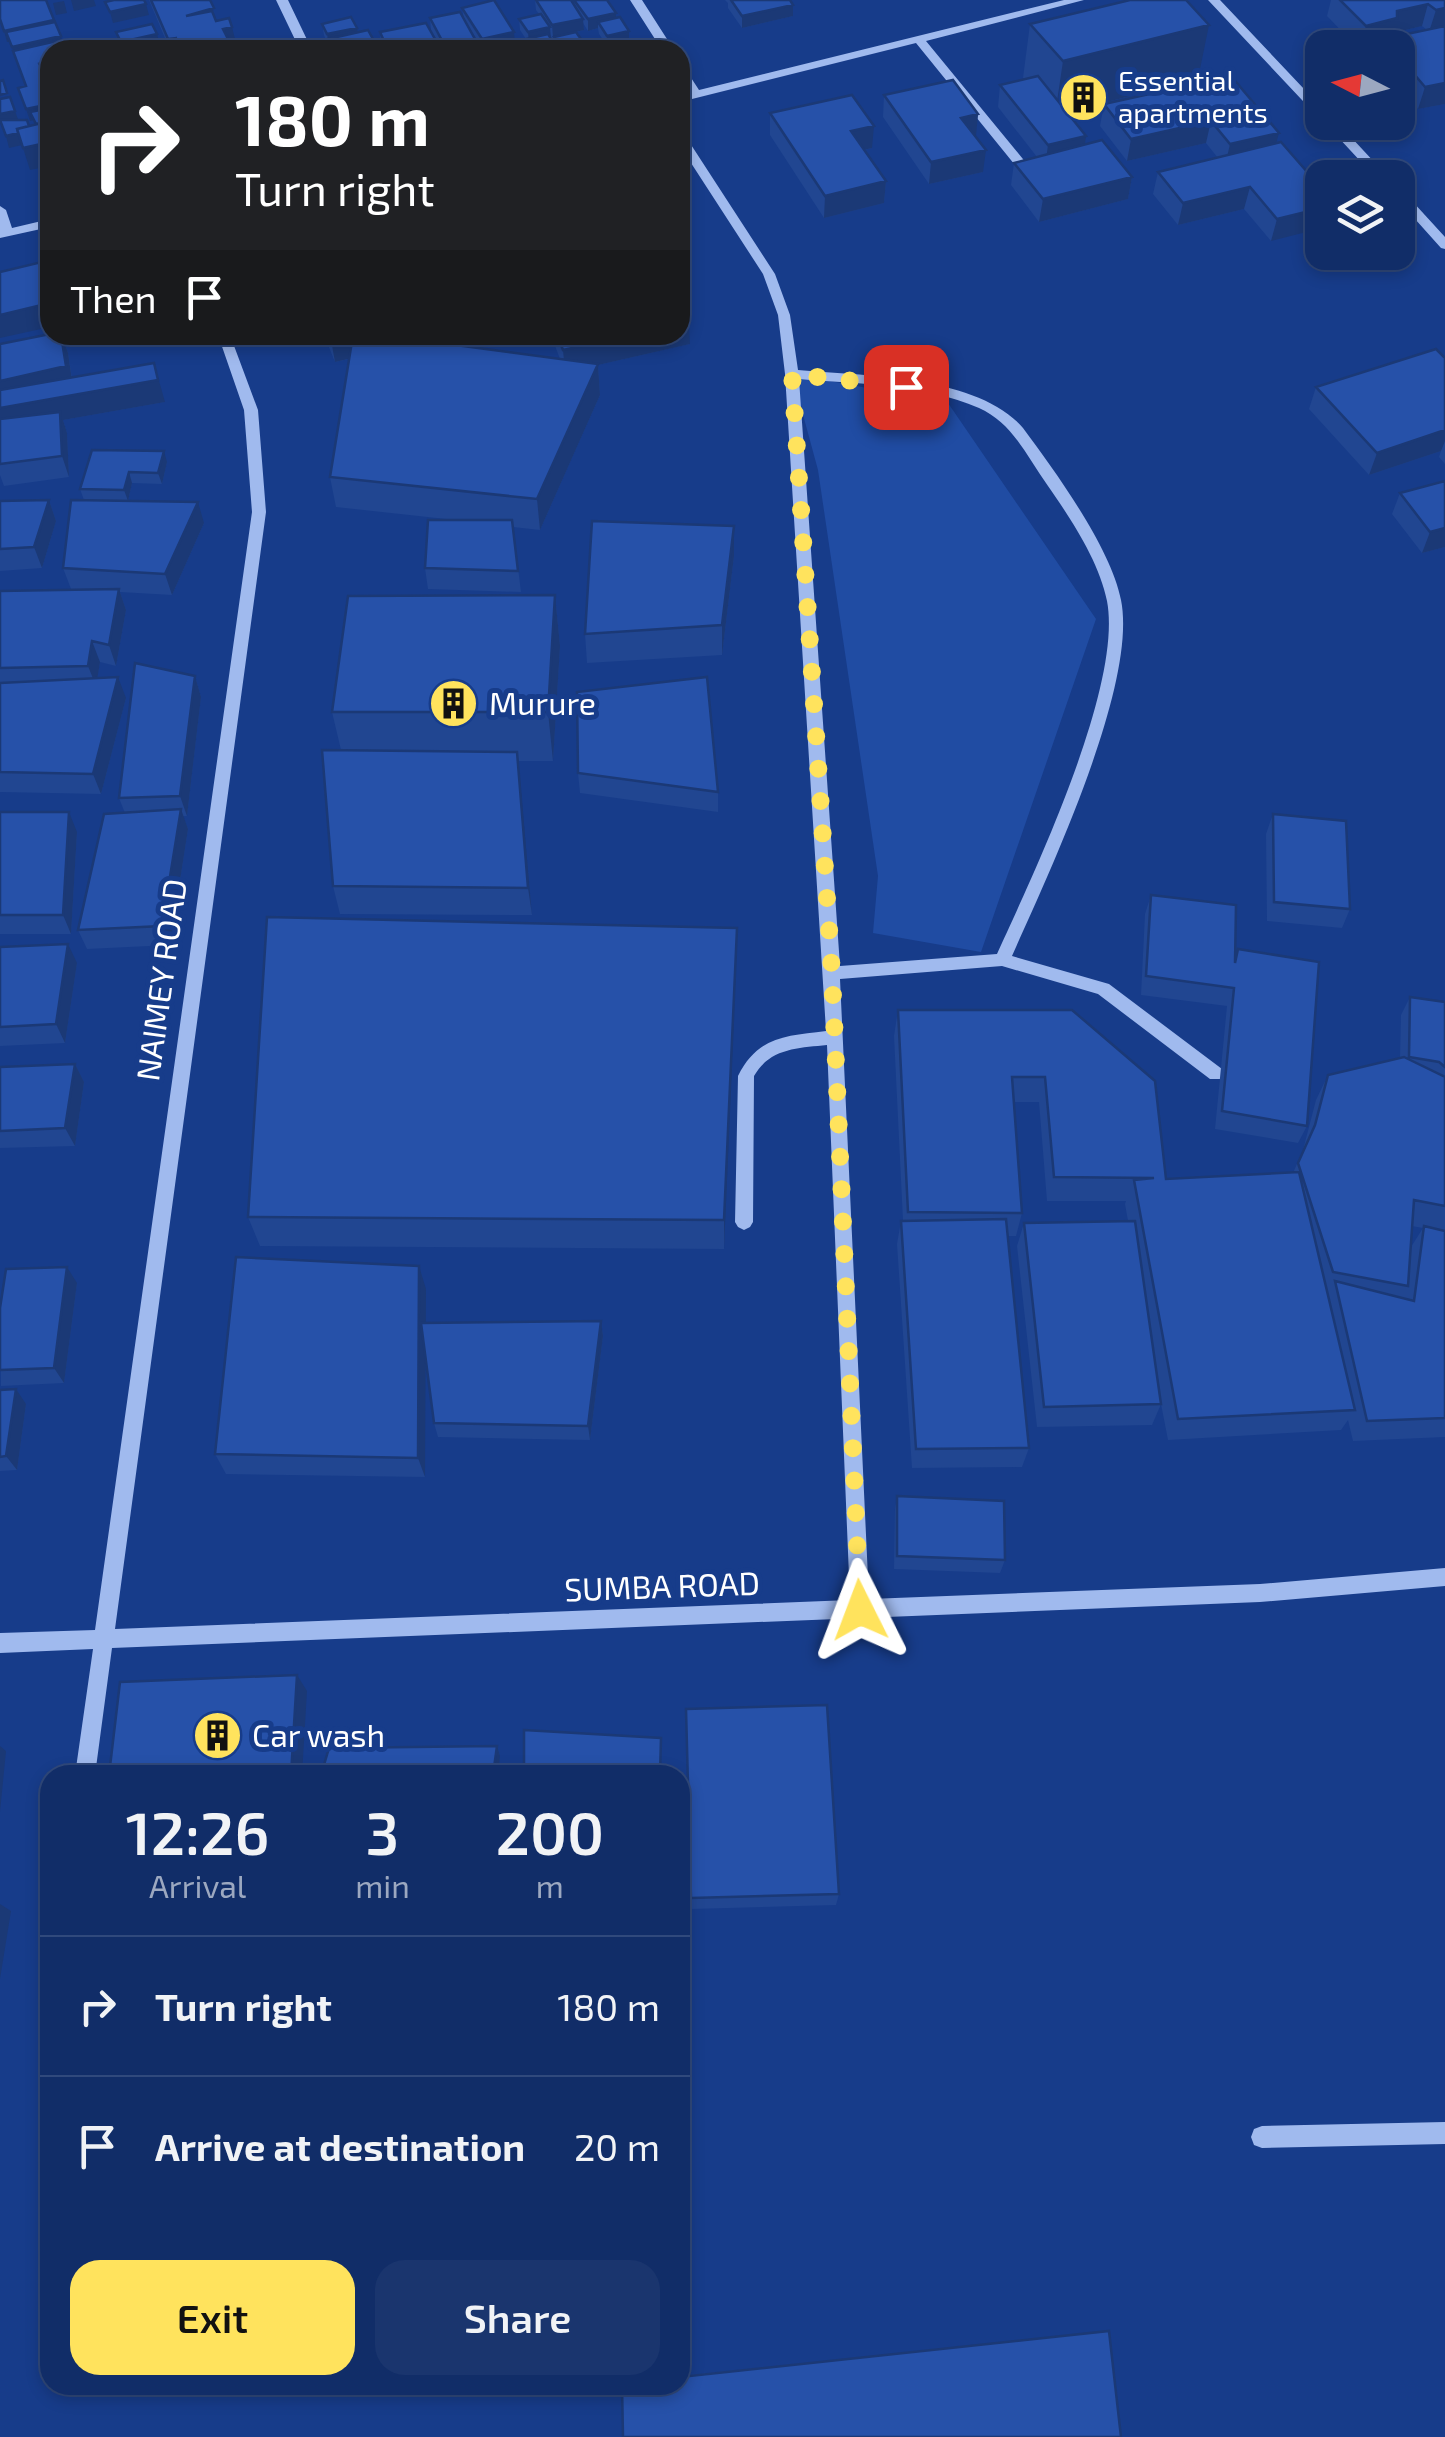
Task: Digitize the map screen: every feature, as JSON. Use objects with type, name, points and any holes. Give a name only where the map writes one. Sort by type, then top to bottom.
[{"type":"street","points":[[282,0],[301,40]]},
{"type":"street","points":[[636,0],[662,40]]},
{"type":"street","points":[[996,0],[1008,15]]},
{"type":"street","points":[[690,97],[1078,0]]},
{"type":"street","points":[[1214,0],[1305,96]]},
{"type":"street","points":[[918,39],[1023,167]]},
{"type":"street","points":[[690,85],[697,96]]},
{"type":"street","points":[[1347,140],[1366,160]]},
{"type":"street","points":[[690,152],[768,274],[784,314],[792,374],[832,973],[860,1610]]},
{"type":"street","points":[[0,210],[4,233],[40,225]]},
{"type":"street","points":[[1415,212],[1445,245]]},
{"type":"street","name":"NAIMEY ROAD","points":[[86,1765],[259,512],[251,410],[228,345]]},
{"type":"street","points":[[792,374],[945,392],[1006,418],[1064,499],[1116,603],[1112,661],[1083,760],[1054,848],[1002,960]]},
{"type":"street","points":[[832,973],[1002,960],[1103,988],[1216,1074]]},
{"type":"street","points":[[744,1222],[746,1076],[754,1058],[774,1045],[835,1037]]},
{"type":"street","name":"SUMBA ROAD","points":[[0,1642],[1260,1593],[1445,1577]]},
{"type":"street","points":[[1262,2137],[1445,2133]]},
{"type":"shaded area","points":[[792,374],[948,403],[1096,619],[981,952],[873,933],[878,876],[818,470]]},
{"type":"building","points":[[0,0],[46,0],[54,20],[4,31]]},
{"type":"building","points":[[144,0],[146,4],[110,12],[105,2]]},
{"type":"building","points":[[151,0],[210,0],[214,8],[186,16],[212,11],[216,21],[229,18],[232,27],[223,29],[228,40],[168,39]]},
{"type":"building","points":[[494,0],[514,32],[482,39],[462,8]]},
{"type":"building","points":[[536,0],[571,0],[583,19],[552,25]]},
{"type":"building","points":[[574,0],[607,0],[616,13],[588,19]]},
{"type":"building","points":[[731,0],[790,0],[793,5],[742,16]]},
{"type":"building","points":[[1130,0],[1186,0],[1209,25],[1063,61],[1030,24]]},
{"type":"building","points":[[1340,0],[1445,0],[1445,8],[1436,10],[1428,4],[1397,11],[1397,18],[1366,26]]},
{"type":"building","points":[[460,12],[475,40],[442,40],[430,18]]},
{"type":"building","points":[[541,14],[550,27],[528,32],[519,19]]},
{"type":"building","points":[[351,17],[357,28],[327,34],[322,24]]},
{"type":"building","points":[[620,17],[629,31],[607,36],[598,22]]},
{"type":"building","points":[[55,22],[61,36],[12,47],[6,32]]},
{"type":"building","points":[[426,23],[436,40],[384,40],[380,32]]},
{"type":"building","points":[[152,24],[157,34],[120,40],[116,32]]},
{"type":"building","points":[[1445,26],[1445,83],[1425,87],[1415,75],[1415,32]]},
{"type":"building","points":[[368,30],[374,40],[328,40]]},
{"type":"building","points":[[576,32],[582,40],[556,40],[554,37]]},
{"type":"building","points":[[548,34],[551,40],[527,40]]},
{"type":"building","points":[[40,45],[40,106],[26,109],[18,88],[26,86],[13,51]]},
{"type":"building","points":[[1038,76],[1086,136],[1048,145],[1000,85]]},
{"type":"building","points":[[1231,76],[1279,133],[1230,144],[1211,121],[1131,139],[1104,104]]},
{"type":"building","points":[[3,80],[7,93],[0,95],[0,81]]},
{"type":"building","points":[[953,80],[978,114],[961,118],[986,150],[931,162],[884,95]]},
{"type":"building","points":[[852,95],[874,126],[851,131],[886,181],[825,196],[770,113]]},
{"type":"building","points":[[10,97],[15,111],[0,114],[0,99]]},
{"type":"building","points":[[40,110],[40,123],[36,124],[30,112]]},
{"type":"building","points":[[0,120],[27,120],[29,126],[6,136]]},
{"type":"building","points":[[40,123],[40,144],[23,148],[17,129]]},
{"type":"building","points":[[1102,140],[1132,177],[1043,199],[1014,163]]},
{"type":"building","points":[[1281,142],[1305,170],[1305,212],[1277,219],[1250,187],[1183,203],[1158,172]]},
{"type":"building","points":[[40,262],[40,305],[0,315],[0,272]]},
{"type":"building","points":[[40,336],[40,345],[63,345],[66,366],[0,381],[0,344]]},
{"type":"building","points":[[351,345],[455,345],[598,364],[537,499],[330,477]]},
{"type":"building","points":[[1436,349],[1445,358],[1445,430],[1377,453],[1316,387]]},
{"type":"building","points":[[154,363],[158,380],[0,408],[0,390]]},
{"type":"building","points":[[60,412],[62,456],[0,464],[0,419]]},
{"type":"building","points":[[92,450],[164,451],[158,473],[129,472],[124,490],[80,489]]},
{"type":"building","points":[[1445,481],[1445,528],[1430,532],[1400,493]]},
{"type":"building","points":[[49,500],[34,547],[0,549],[0,501]]},
{"type":"building","points":[[71,500],[198,502],[165,574],[63,568]]},
{"type":"building","points":[[428,520],[512,520],[518,571],[425,568]]},
{"type":"building","points":[[592,521],[734,526],[722,625],[585,634]]},
{"type":"building","points":[[119,589],[109,645],[92,641],[88,666],[0,668],[0,591]]},
{"type":"building","points":[[555,595],[548,712],[332,712],[348,596]]},
{"type":"building","points":[[135,663],[195,676],[180,796],[119,798]]},
{"type":"building","points":[[118,677],[93,774],[0,772],[0,683]]},
{"type":"building","points":[[707,677],[718,792],[578,773],[577,692]]},
{"type":"building","points":[[322,750],[517,752],[528,888],[333,886]]},
{"type":"building","points":[[181,809],[162,926],[78,930],[104,814]]},
{"type":"building","points":[[0,812],[69,812],[63,915],[0,915]]},
{"type":"building","points":[[1273,814],[1346,821],[1350,909],[1274,902]]},
{"type":"building","points":[[1151,895],[1236,905],[1235,963],[1238,949],[1319,962],[1307,1126],[1222,1111],[1234,988],[1146,976]]},
{"type":"building","points":[[267,917],[737,928],[724,1220],[248,1217]]},
{"type":"building","points":[[68,944],[56,1024],[0,1027],[0,947]]},
{"type":"building","points":[[1410,997],[1445,1002],[1445,1067],[1439,1062],[1409,1057]]},
{"type":"building","points":[[898,1010],[1072,1010],[1155,1081],[1166,1179],[1299,1172],[1355,1410],[1178,1419],[1134,1180],[1154,1178],[1054,1177],[1045,1077],[1012,1077],[1022,1213],[908,1212]]},
{"type":"building","points":[[1404,1057],[1445,1077],[1445,1206],[1414,1200],[1408,1286],[1333,1272],[1298,1163],[1315,1125],[1328,1075]]},
{"type":"building","points":[[75,1064],[65,1128],[0,1131],[0,1067]]},
{"type":"building","points":[[1006,1219],[1029,1448],[916,1449],[901,1221]]},
{"type":"building","points":[[1135,1221],[1161,1404],[1044,1407],[1024,1223]]},
{"type":"building","points":[[1424,1226],[1445,1231],[1445,1418],[1367,1421],[1335,1281],[1414,1301]]},
{"type":"building","points":[[236,1257],[419,1266],[418,1458],[215,1454]]},
{"type":"building","points":[[67,1267],[54,1368],[0,1370],[0,1308],[6,1269]]},
{"type":"building","points":[[601,1321],[588,1426],[434,1423],[421,1323]]},
{"type":"building","points":[[16,1389],[6,1456],[0,1457],[0,1390]]},
{"type":"building","points":[[897,1496],[1004,1501],[1005,1560],[897,1556]]},
{"type":"building","name":"Car wash","points":[[297,1675],[292,1765],[110,1765],[120,1682]]},
{"type":"building","points":[[827,1705],[839,1894],[691,1898],[686,1709]]},
{"type":"building","points":[[524,1730],[661,1738],[660,1765],[524,1765]]},
{"type":"building","points":[[497,1746],[494,1765],[324,1765],[329,1748]]},
{"type":"building","points":[[1109,2331],[1121,2437],[623,2437],[622,2395],[690,2395],[690,2376]]},
{"type":"place","name":"Essential apartments","points":[[1083,97]]},
{"type":"place","name":"Murure","points":[[454,704]]},
{"type":"place","name":"Car wash","points":[[217,1736]]},
{"type":"route","points":[[860,1610],[832,973],[792,374],[906,387]]}]
